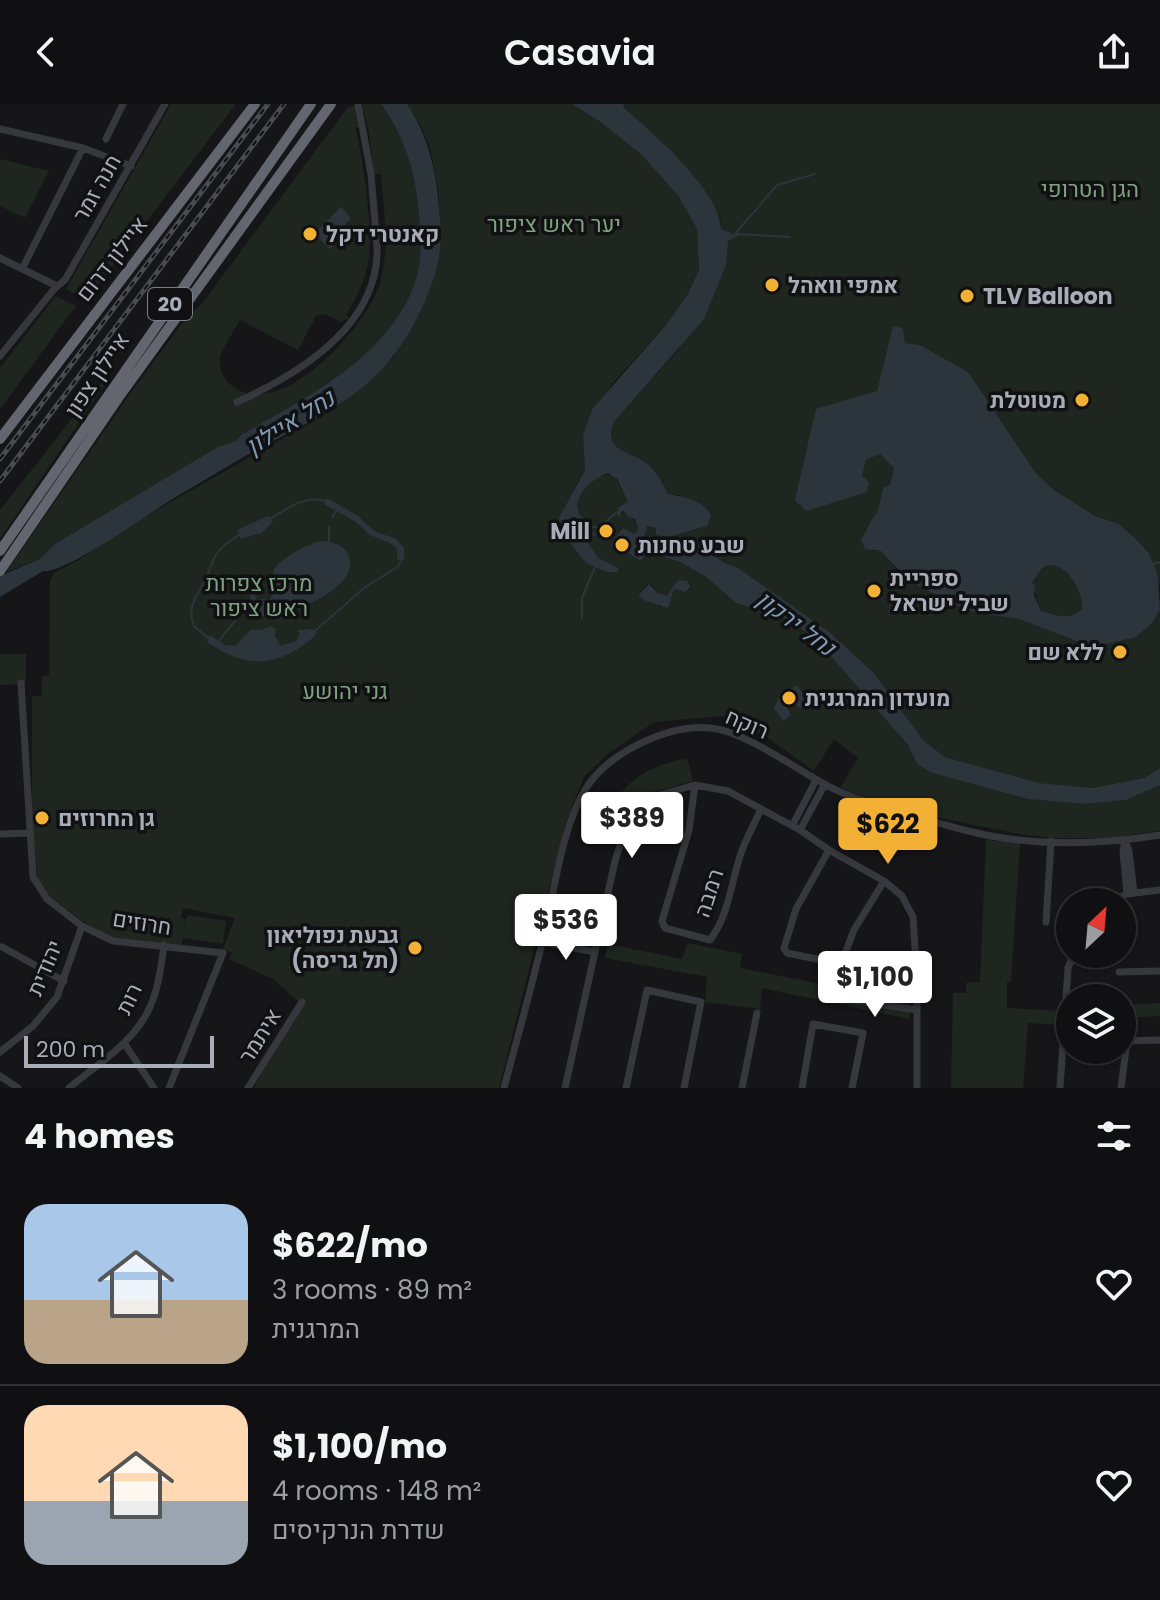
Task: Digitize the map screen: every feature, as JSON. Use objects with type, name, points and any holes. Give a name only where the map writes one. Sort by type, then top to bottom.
[{"type":"highway","points":[[191,190],[246,104]]},
{"type":"highway","name":"איילון דרום","points":[[0,439],[255,104]]},
{"type":"highway","name":"איילון צפון","points":[[0,551],[311,104]]},
{"type":"highway","points":[[2,568],[167,329],[330,104]]},
{"type":"highway","points":[[31,506],[167,329]]},
{"type":"street","points":[[106,139],[123,104]]},
{"type":"street","points":[[237,402],[276,385],[314,359],[350,323],[369,289],[377,246],[371,174],[358,104]]},
{"type":"street","name":"חנה זמר","points":[[0,356],[65,280],[131,166],[162,105]]},
{"type":"street","points":[[0,129],[83,148],[131,166]]},
{"type":"street","points":[[22,269],[83,148]]},
{"type":"street","points":[[0,258],[57,286]]},
{"type":"street","name":"חרוזים","points":[[21,683],[33,877],[47,899],[82,926],[113,941],[223,953],[169,1088]]},
{"type":"street","name":"רוקח","points":[[504,1088],[579,801],[600,770],[670,731],[712,728],[743,739],[816,780],[864,802],[952,828],[1002,838],[1051,841],[1125,841],[1160,835]]},
{"type":"street","points":[[796,828],[816,780]]},
{"type":"street","points":[[796,828],[825,784]]},
{"type":"street","points":[[565,1088],[615,861],[627,824],[656,796],[695,785],[728,791],[884,881],[902,896],[913,917],[917,1088]]},
{"type":"street","name":"רמבה","points":[[695,785],[689,830],[662,921],[665,928],[710,940],[714,937],[741,852],[761,809]]},
{"type":"street","points":[[0,834],[30,833]]},
{"type":"street","points":[[1046,922],[1051,841]]},
{"type":"street","points":[[1125,841],[1123,851],[1129,888]]},
{"type":"street","points":[[829,850],[796,909],[784,948],[787,953],[841,964],[854,930],[884,881]]},
{"type":"street","points":[[1136,892],[1160,890]]},
{"type":"street","name":"יהודית","points":[[0,1052],[49,1009],[64,981],[82,926]]},
{"type":"street","points":[[0,937],[1,949],[64,981]]},
{"type":"street","points":[[543,942],[595,952]]},
{"type":"street","name":"רות","points":[[69,1088],[124,1043],[147,1014],[164,945]]},
{"type":"street","points":[[1060,1088],[1068,968]]},
{"type":"street","points":[[1119,972],[1158,969]]},
{"type":"street","points":[[626,1088],[647,990],[701,1002],[684,1088]]},
{"type":"street","points":[[838,998],[917,1010]]},
{"type":"street","name":"איתמר","points":[[248,1088],[302,1002]]},
{"type":"street","points":[[742,1088],[757,1013]]},
{"type":"street","points":[[802,1088],[813,1024],[863,1033],[852,1088]]},
{"type":"street","points":[[1121,1088],[1127,1041],[1160,1040]]},
{"type":"street","points":[[124,1043],[154,1088]]},
{"type":"street","points":[[0,1076],[18,1088]]},
{"type":"green space","points":[[171,104],[236,104],[86,301],[66,289]]},
{"type":"green space","points":[[362,104],[381,104],[396,128],[411,166],[419,217],[417,276],[401,311],[384,334],[341,374],[291,407],[55,544],[40,559],[6,572],[186,318],[204,301],[347,108],[356,105],[361,128],[355,127],[366,192],[370,245],[363,281],[346,315],[350,318],[340,322],[325,314],[316,316],[298,350],[240,320],[221,353],[221,369],[231,385],[251,394],[273,392],[296,382],[319,365],[358,323],[380,283],[386,242],[381,174],[374,174]]},
{"type":"green space","name":"גני יהושע","points":[[407,104],[572,104],[641,154],[679,197],[697,229],[699,269],[686,297],[666,325],[612,384],[583,435],[585,470],[573,490],[577,504],[596,478],[614,475],[628,502],[618,507],[621,514],[624,511],[627,516],[632,516],[638,528],[635,534],[617,536],[611,546],[641,561],[648,551],[682,563],[706,577],[736,603],[784,618],[814,637],[908,745],[917,764],[932,773],[1028,799],[1085,804],[1126,800],[1160,785],[1160,830],[1114,838],[1052,838],[895,809],[840,788],[858,758],[834,739],[814,771],[761,733],[750,731],[722,716],[654,722],[608,754],[584,777],[565,825],[499,1088],[254,1088],[298,1001],[273,979],[229,959],[232,953],[223,949],[235,918],[183,908],[181,918],[185,919],[184,929],[187,915],[226,921],[223,944],[183,938],[181,946],[114,939],[50,897],[38,881],[32,832],[32,696],[42,696],[42,676],[49,675],[50,581],[54,573],[130,525],[335,409],[393,358],[420,313],[440,246],[439,195],[430,147]],"holes":[[[678,580],[691,584],[691,588],[682,592],[674,589],[661,607],[638,595],[647,584],[667,596]]]},
{"type":"green space","name":"הגן הטרופי","points":[[623,104],[1160,104],[1160,584],[1149,553],[1134,537],[1117,523],[1095,516],[1054,490],[1036,473],[968,372],[920,345],[905,343],[903,329],[893,326],[877,391],[862,476],[866,459],[880,454],[894,467],[890,486],[883,488],[877,514],[862,540],[873,551],[881,551],[894,567],[918,585],[948,602],[976,613],[1019,619],[1070,636],[1160,610],[1160,768],[1144,778],[1093,788],[1039,783],[945,757],[923,740],[873,672],[828,631],[737,568],[723,562],[715,556],[713,549],[693,544],[673,553],[659,550],[643,539],[647,526],[656,528],[658,535],[669,537],[707,526],[681,495],[668,494],[649,465],[614,444],[611,431],[614,422],[679,349],[728,241],[737,237],[720,229],[721,221],[690,174]]},
{"type":"green space","points":[[0,159],[49,171],[25,218],[0,206]]},
{"type":"green space","points":[[56,296],[76,306],[0,409],[0,368]]},
{"type":"green space","points":[[103,379],[106,383],[0,539],[0,510]]},
{"type":"green space","points":[[1048,565],[1062,569],[1073,580],[1082,602],[1082,609],[1077,613],[1063,616],[1041,611],[1032,584],[1042,568]]},
{"type":"green space","points":[[0,654],[26,654],[26,684],[0,685]]},
{"type":"green space","points":[[687,758],[693,781],[654,792],[636,812],[619,795],[650,770]]},
{"type":"green space","points":[[986,840],[1020,843],[1007,1008],[1056,1011],[1056,1025],[1028,1023],[1023,1088],[951,1088],[953,993],[966,993],[966,983],[980,982]]},
{"type":"green space","points":[[688,943],[742,954],[740,968],[909,1001],[909,1019],[762,988],[760,1009],[705,1002],[707,977],[605,958],[608,944],[682,959]]},
{"type":"green space","points":[[1160,1003],[1160,1016],[1136,1017],[1136,1004]]},
{"type":"water","name":"נחל איילון","points":[[381,104],[407,104],[422,131],[437,188],[440,219],[440,252],[433,280],[409,333],[391,359],[349,398],[325,413],[174,498],[88,553],[43,571],[0,597],[0,576],[40,559],[55,544],[291,407],[341,374],[384,334],[401,311],[414,285],[419,266],[420,237],[411,166],[402,140]]},
{"type":"water","name":"נחל ירקון","points":[[572,104],[623,104],[698,181],[718,214],[721,229],[738,236],[728,241],[726,265],[704,319],[614,422],[611,432],[616,446],[650,466],[668,494],[698,503],[711,515],[707,526],[669,537],[656,535],[656,528],[647,526],[644,539],[659,550],[673,553],[693,544],[713,549],[715,556],[723,562],[738,568],[828,631],[873,672],[923,740],[945,757],[1039,783],[1093,788],[1144,778],[1160,768],[1160,785],[1126,800],[1085,804],[1028,799],[932,773],[917,764],[908,745],[814,637],[784,618],[736,603],[706,577],[682,563],[648,551],[641,561],[611,546],[623,528],[635,534],[638,528],[635,519],[624,511],[618,516],[618,507],[628,502],[617,479],[608,473],[589,484],[577,504],[579,514],[593,527],[587,541],[598,558],[618,568],[618,572],[607,572],[586,563],[560,530],[559,518],[585,470],[583,435],[593,408],[666,325],[686,297],[699,270],[697,229],[679,197],[641,154]]},
{"type":"water","points":[[341,207],[351,218],[339,231],[341,238],[330,249],[314,234]]},
{"type":"water","points":[[893,326],[903,328],[905,343],[920,345],[968,372],[1036,473],[1054,490],[1095,516],[1117,523],[1149,553],[1158,576],[1160,610],[1151,624],[1136,637],[1093,647],[1019,619],[976,613],[918,585],[881,551],[865,549],[861,540],[877,514],[883,488],[890,485],[894,468],[880,454],[866,460],[862,476],[869,482],[867,492],[806,511],[795,500],[816,409],[877,391]],"holes":[[[1055,566],[1068,574],[1080,594],[1082,609],[1073,615],[1041,611],[1034,595],[1035,584],[1032,583],[1042,568]]]},
{"type":"water","points":[[327,498],[358,516],[374,531],[396,539],[404,548],[404,561],[397,559],[397,549],[392,544],[370,535],[356,522],[324,504]]},
{"type":"water","points":[[268,516],[273,522],[261,533],[241,539],[237,530]]},
{"type":"water","points":[[320,541],[336,544],[348,554],[348,574],[341,583],[321,598],[290,609],[288,620],[245,610],[250,600],[252,582],[257,583],[257,599],[270,599],[274,590],[273,574],[279,564],[300,549]]},
{"type":"water","points":[[678,580],[687,581],[691,587],[684,592],[674,589],[668,608],[638,595],[649,584],[658,593],[667,596]]},
{"type":"water","points":[[271,626],[276,629],[275,636],[281,646],[296,641],[300,634],[297,630],[313,629],[317,634],[290,654],[263,661],[236,657],[207,642],[210,635],[225,645],[235,646],[250,630]]},
{"type":"water","points":[[797,685],[809,703],[802,709],[790,702],[786,705],[791,715],[783,721],[774,708],[781,695]]},
{"type":"waterway","points":[[735,234],[777,185],[815,174]]},
{"type":"waterway","points":[[735,234],[790,237]]},
{"type":"waterway","points":[[270,519],[303,501],[325,501]]},
{"type":"waterway","points":[[332,518],[336,511]]},
{"type":"waterway","points":[[593,527],[600,527],[617,512]]},
{"type":"waterway","points":[[329,527],[329,541]]},
{"type":"waterway","points":[[590,532],[595,535]]},
{"type":"waterway","points":[[208,638],[194,626],[193,604],[216,555],[239,535]]},
{"type":"waterway","points":[[315,631],[364,588],[399,566],[401,560]]},
{"type":"waterway","points":[[1153,564],[1160,562]]},
{"type":"waterway","points":[[582,618],[582,598],[595,567]]},
{"type":"waterway","points":[[218,642],[235,621]]},
{"type":"railway","points":[[0,459],[268,104]]},
{"type":"railway","points":[[0,481],[284,104]]},
{"type":"place","name":"קאנטרי דקל","points":[[310,234]]},
{"type":"place","name":"אמפי וואהל","points":[[772,285]]},
{"type":"place","name":"TLV Balloon","points":[[967,296]]},
{"type":"place","name":"מטוטלת","points":[[1082,400]]},
{"type":"place","name":"Mill","points":[[606,531]]},
{"type":"place","name":"שבע טחנות","points":[[622,545]]},
{"type":"place","name":"ספריית שביל ישראל","points":[[874,591]]},
{"type":"place","name":"ללא שם","points":[[1120,652]]},
{"type":"place","name":"מועדון המרגנית","points":[[789,698]]},
{"type":"place","name":"גן החרוזים","points":[[42,818]]},
{"type":"place","name":"גבעת נפוליאון (תל גריסה)","points":[[415,948]]},
{"type":"park label","name":"יער ראש ציפור","points":[[554,224]]},
{"type":"park label","name":"מרכז צפרות ראש ציפור","points":[[259,596]]}]
